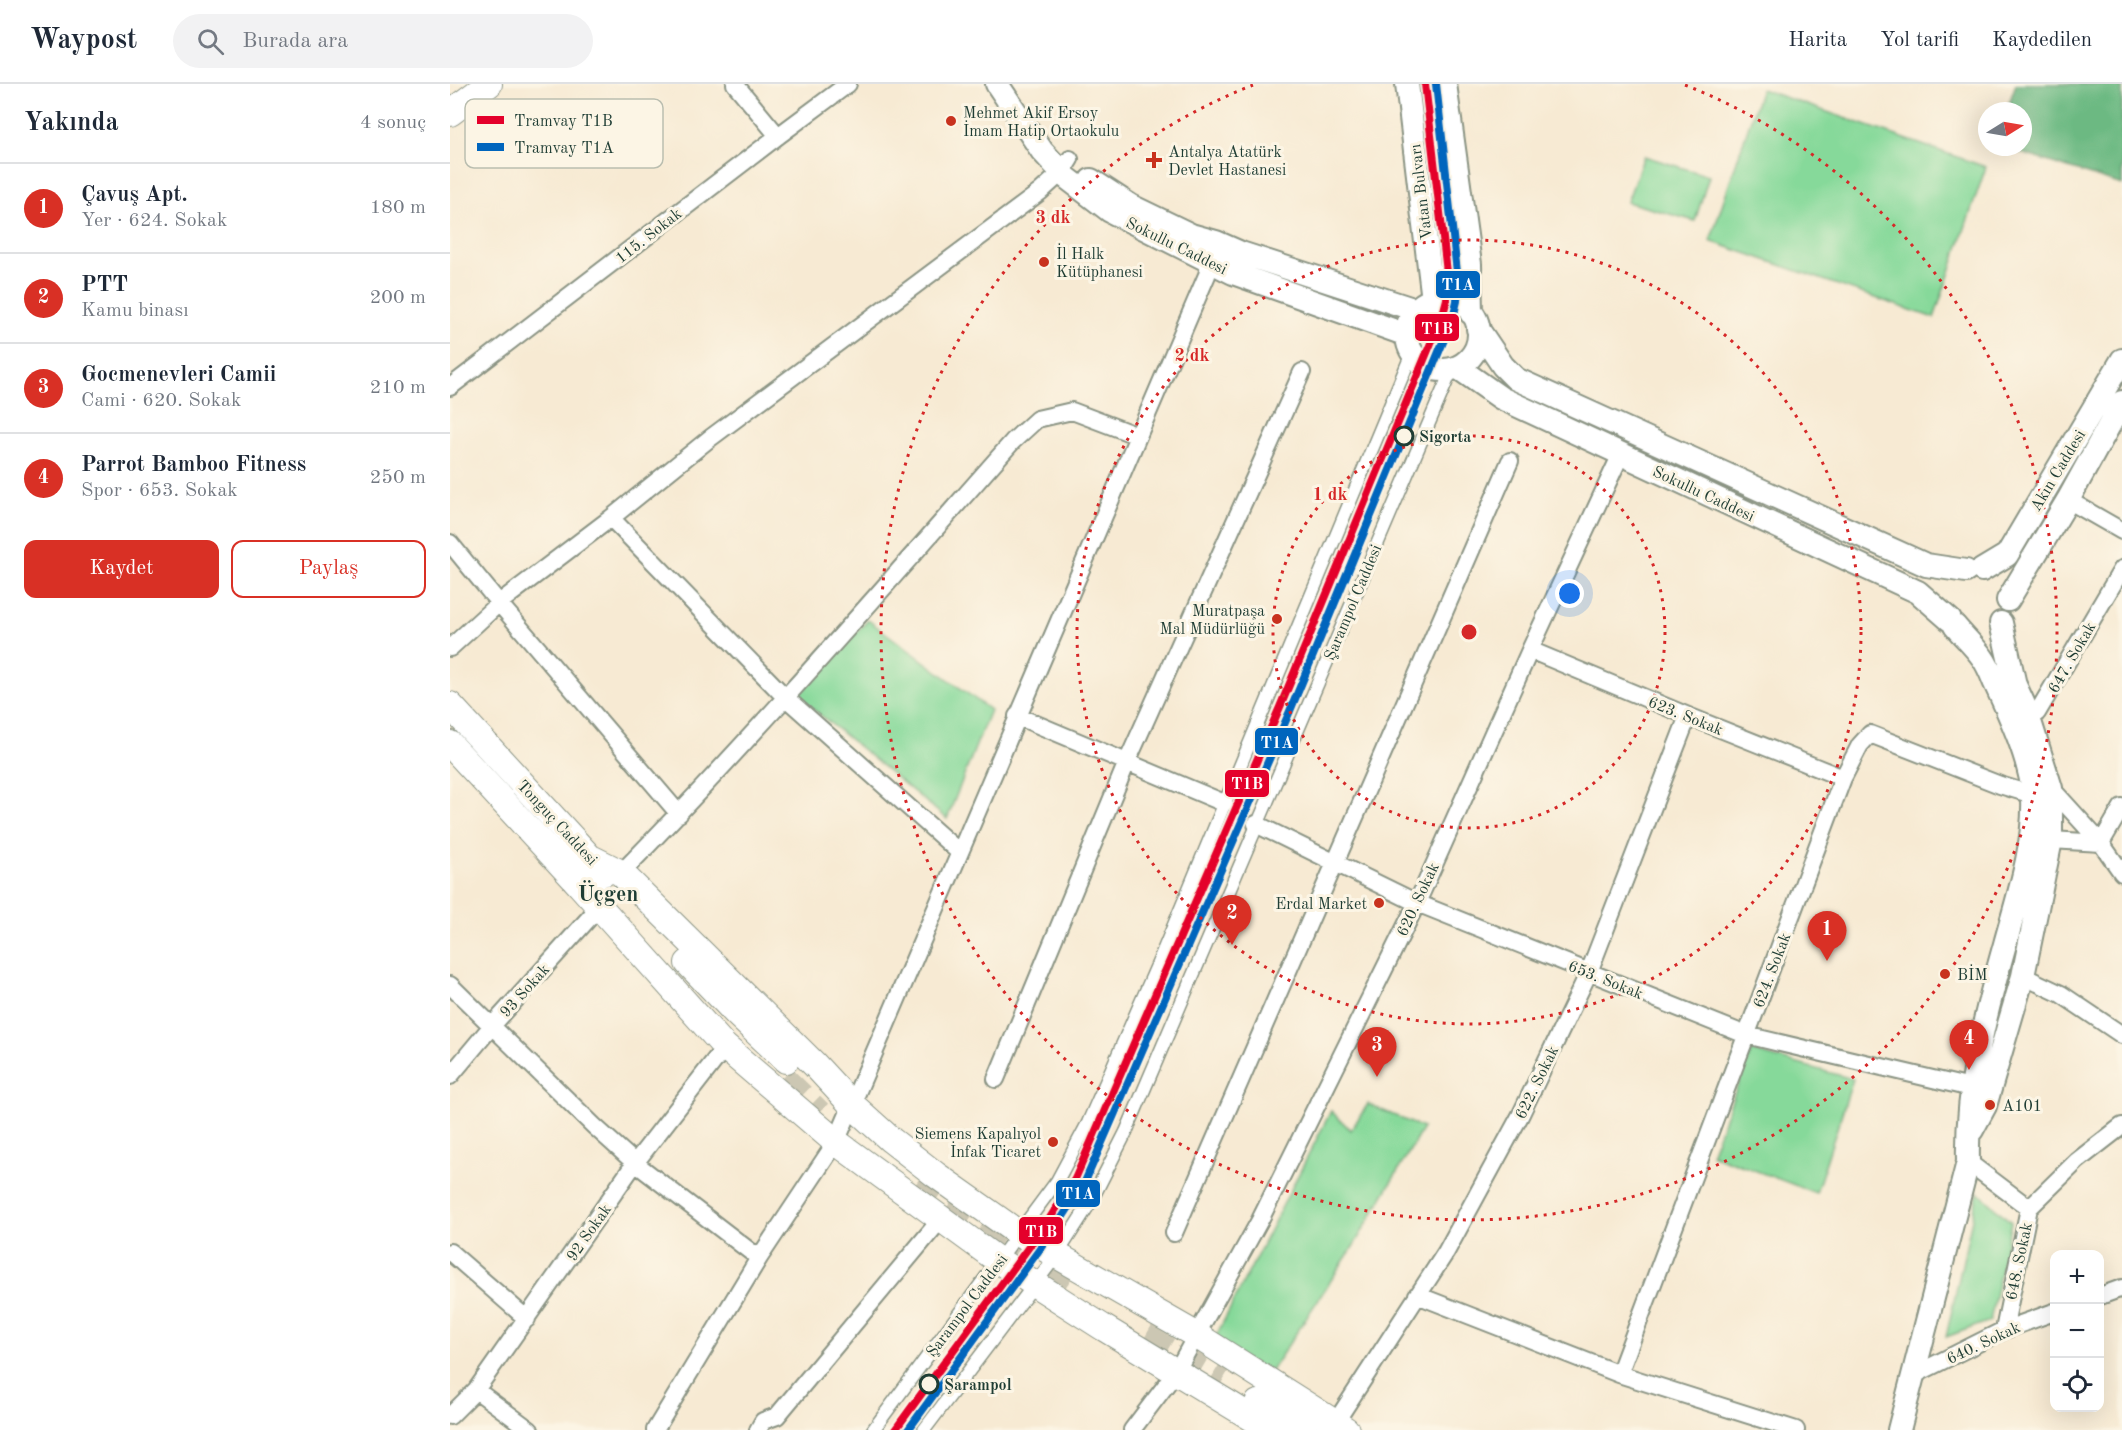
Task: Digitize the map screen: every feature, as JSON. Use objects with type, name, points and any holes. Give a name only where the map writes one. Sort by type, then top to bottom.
[{"type":"main road","points":[[469,99],[489,84]]},
{"type":"main road","name":"Sokullu Caddesi","points":[[997,84],[1042,151],[1066,166],[1110,211],[1213,252],[1241,253],[1425,305]]},
{"type":"main road","name":"Sokullu Caddesi","points":[[1013,84],[1066,166]]},
{"type":"main road","name":"Vatan Bulvarı","points":[[1407,84],[1425,305]]},
{"type":"main road","points":[[1445,84],[1470,264],[1478,341],[1467,361],[1454,368],[1432,368],[1422,364],[1410,344],[1408,326],[1425,305],[1447,299],[1457,301],[1475,321]]},
{"type":"main road","points":[[450,113],[465,102]]},
{"type":"main road","name":"Sokullu Caddesi","points":[[1213,252],[1233,273],[1410,344]]},
{"type":"main road","name":"Sokullu Caddesi","points":[[1475,321],[1503,366],[1516,379],[1926,565],[1974,571]]},
{"type":"main road","name":"Akın Caddesi","points":[[1974,571],[2007,555],[2122,360]]},
{"type":"main road","name":"Sokullu Caddesi","points":[[1454,368],[1501,398],[1918,592],[1952,623],[1984,659],[2001,696],[2029,771],[2042,792]]},
{"type":"main road","name":"Akın Caddesi","points":[[2008,600],[2068,500],[2122,402]]},
{"type":"main road","points":[[1974,571],[1990,573],[2003,584],[2008,600],[2008,608],[2001,623],[1995,629],[1979,634],[1962,631],[1952,623],[1944,604],[1947,588],[1958,575],[1974,571]]},
{"type":"main road","points":[[1967,1139],[1985,1106],[2023,976],[2051,840],[2026,709],[2015,685],[2001,623]]},
{"type":"main road","name":"Tonguç Caddesi","points":[[450,705],[622,894],[792,1075]]},
{"type":"main road","name":"Tonguç Caddesi","points":[[450,744],[580,885],[612,903],[739,1036],[792,1075]]},
{"type":"main road","points":[[1899,1430],[1968,1162],[1967,1139],[1971,1088],[1992,988],[2025,870],[2042,792]]},
{"type":"main road","points":[[593,860],[621,873],[792,1075],[836,1142],[999,1261],[1272,1430]]},
{"type":"main road","points":[[580,885],[725,1047],[792,1075],[852,1104],[891,1140],[1018,1233],[1196,1335],[1334,1428]]},
{"type":"main road","points":[[1071,1284],[1149,1332]]},
{"type":"main road","points":[[1304,1430],[1224,1377],[1334,1428]]},
{"type":"street","points":[[735,84],[778,136]]},
{"type":"street","name":"115. Sokak","points":[[450,387],[848,84]]},
{"type":"street","points":[[450,648],[499,603],[611,518],[709,439],[1040,192],[1066,166]]},
{"type":"street","points":[[655,1430],[759,1258],[836,1142],[1207,275],[1213,252]]},
{"type":"street","name":"Şarampol Caddesi","points":[[873,1430],[1057,1181],[1088,1123],[1159,961],[1410,344]]},
{"type":"street","name":"Şarampol Caddesi","points":[[924,1430],[1056,1256],[1090,1203],[1126,1132],[1256,824],[1454,368]]},
{"type":"street","points":[[996,1079],[1127,762],[1302,372]]},
{"type":"street","points":[[621,873],[680,814],[786,698],[1013,441],[1037,419],[1072,411],[1138,436]]},
{"type":"street","name":"620. Sokak","points":[[1132,1430],[1176,1372],[1260,1220],[1417,903],[1530,650],[1622,454]]},
{"type":"street","points":[[1174,1233],[1337,863],[1510,461]]},
{"type":"street","points":[[2068,500],[2122,531]]},
{"type":"street","points":[[611,518],[786,698],[959,852]]},
{"type":"street","points":[[450,543],[680,814]]},
{"type":"street","name":"647. Sokak","points":[[2037,713],[2122,569]]},
{"type":"street","name":"623. Sokak","points":[[1530,650],[1688,717],[1843,778]]},
{"type":"street","points":[[1017,716],[1224,802]]},
{"type":"street","name":"622. Sokak","points":[[1334,1428],[1446,1252],[1520,1116],[1589,972],[1688,717]]},
{"type":"street","name":"624. Sokak","points":[[1619,1374],[1843,778],[1860,745],[1870,734],[2000,785],[2042,792]]},
{"type":"street","points":[[2042,792],[2102,843],[2122,873]]},
{"type":"street","points":[[2102,843],[2122,807]]},
{"type":"street","name":"653. Sokak","points":[[1256,824],[1417,903],[1746,1035],[1971,1088]]},
{"type":"street","points":[[2051,840],[2102,843]]},
{"type":"street","name":"93 Sokak","points":[[450,1076],[600,906]]},
{"type":"street","points":[[2023,976],[2061,994],[2122,1035]]},
{"type":"street","points":[[450,985],[491,1027],[635,1163],[759,1258]]},
{"type":"street","name":"92 Sokak","points":[[450,1416],[476,1390],[635,1163],[725,1047]]},
{"type":"street","name":"648. Sokak","points":[[2004,1330],[2029,1208],[2077,1161],[2122,1126]]},
{"type":"street","points":[[1968,1162],[2029,1208]]},
{"type":"street","points":[[758,1430],[763,1421],[777,1416],[941,1219]]},
{"type":"street","points":[[450,1252],[527,1319]]},
{"type":"street","points":[[2104,1295],[2122,1288]]},
{"type":"street","points":[[1417,1295],[1619,1374],[1796,1430]]},
{"type":"street","name":"640. Sokak","points":[[1912,1376],[2004,1330],[2050,1314]]},
{"type":"street","points":[[476,1390],[530,1430]]},
{"type":"green space","points":[[2016,84],[2122,84],[2122,185],[2030,156],[2032,102],[2009,102]]},
{"type":"green space","points":[[1761,89],[1986,167],[1934,318],[1710,241]]},
{"type":"green space","points":[[1644,156],[1709,176],[1695,221],[1627,202]]},
{"type":"green space","points":[[868,620],[990,710],[947,819],[797,696]]},
{"type":"green space","points":[[1751,1051],[1853,1079],[1816,1193],[1711,1154]]},
{"type":"green space","points":[[1368,1104],[1423,1128],[1353,1247],[1269,1374],[1213,1342],[1331,1111],[1351,1130]]},
{"type":"green space","points":[[1978,1192],[2011,1222],[1990,1321],[1946,1337]]},
{"type":"tunnel","points":[[783,1078],[819,1113]]},
{"type":"tunnel","points":[[915,1185],[1068,1289]]},
{"type":"tunnel","points":[[1145,1337],[1222,1382]]},
{"type":"tram line","name":"T1B","points":[[895,1430],[1050,1218],[1075,1179],[1280,707],[1443,314],[1448,281],[1425,84]]},
{"type":"tram line","name":"T1A","points":[[908,1430],[1058,1224],[1084,1184],[1290,711],[1453,318],[1458,281],[1436,84]]},
{"type":"place","name":"Mehmet Akif Ersoy İmam Hatip Ortaokulu","points":[[951,121]]},
{"type":"place","name":"Antalya Atatürk Devlet Hastanesi","points":[[1154,160]]},
{"type":"place","name":"İl Halk Kütüphanesi","points":[[1044,262]]},
{"type":"place","name":"Sigorta","points":[[1404,436]]},
{"type":"place","name":"Muratpaşa Mal Müdürlüğü","points":[[1277,619]]},
{"type":"place","name":"Erdal Market","points":[[1379,903]]},
{"type":"place","name":"PTT","points":[[1232,945]]},
{"type":"place","name":"Çavuş Apt.","points":[[1827,961]]},
{"type":"place","name":"BİM","points":[[1945,974]]},
{"type":"place","name":"Parrot Bamboo Fitness","points":[[1969,1070]]},
{"type":"place","name":"Gocmenevleri Camii","points":[[1377,1077]]},
{"type":"place","name":"A101","points":[[1990,1105]]},
{"type":"place","name":"Siemens Kapalıyol İnfak Ticaret","points":[[1053,1142]]},
{"type":"place","name":"Şarampol","points":[[929,1384]]},
{"type":"district","name":"Üçgen","points":[[608,893]]}]
